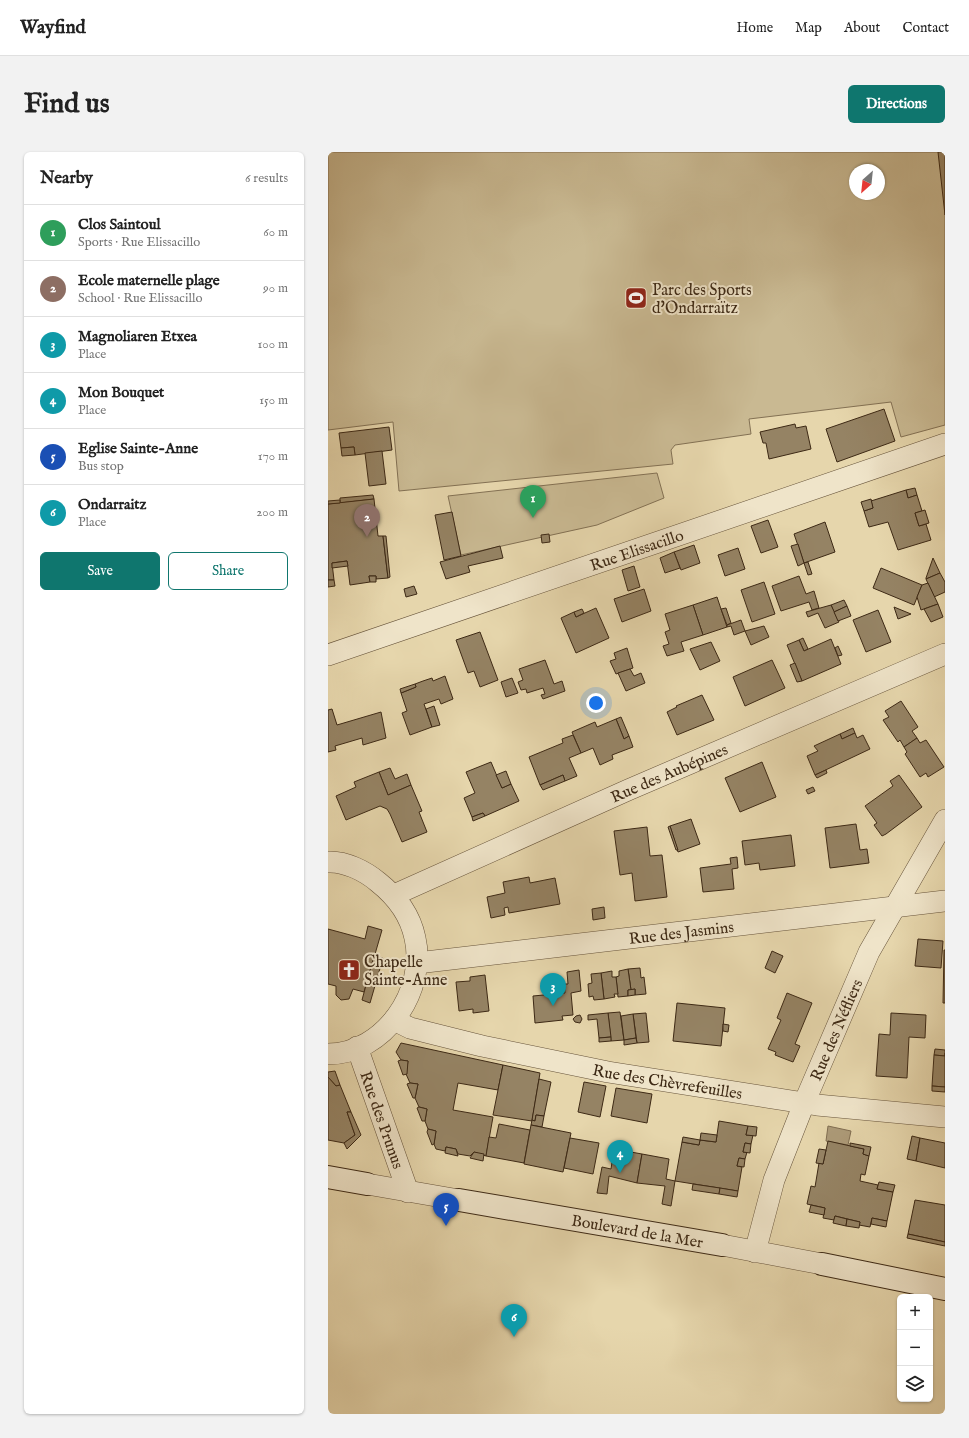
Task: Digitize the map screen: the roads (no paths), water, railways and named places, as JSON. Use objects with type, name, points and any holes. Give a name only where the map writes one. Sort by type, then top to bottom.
[{"type":"main road","name":"Boulevard de la Mer","points":[[328,1177],[367,1184]]},
{"type":"main road","name":"Boulevard de la Mer","points":[[459,1200],[722,1245]]},
{"type":"main road","name":"Boulevard de la Mer","points":[[822,1264],[945,1289]]},
{"type":"street","name":"Rue Elissacillo","points":[[328,655],[945,444]]},
{"type":"street","name":"Rue des Aubépines","points":[[394,895],[628,790],[945,654]]},
{"type":"street","name":"Rue des Néfliers","points":[[755,1252],[774,1180],[805,1101],[869,952],[945,820]]},
{"type":"street","points":[[328,862],[334,862],[367,873],[394,895],[408,915],[416,939],[417,963],[412,989],[394,1020],[378,1036],[357,1048],[328,1054]]},
{"type":"street","name":"Rue des Jasmins","points":[[417,963],[945,901]]},
{"type":"street","name":"Rue des Chèvrefeuilles","points":[[394,1020],[410,1028],[482,1046],[608,1072],[805,1101],[817,1105],[945,1117]]},
{"type":"street","name":"Rue des Prunus","points":[[357,1048],[408,1192]]},
{"type":"street","name":"Boulevard de la Mer","points":[[367,1184],[459,1200]]},
{"type":"street","name":"Boulevard de la Mer","points":[[722,1245],[822,1264]]},
{"type":"place","name":"Parc des Sports d'Ondarraïtz","points":[[636,298]]},
{"type":"place","name":"Clos Saintoul","points":[[533,518]]},
{"type":"place","name":"Ecole maternelle plage","points":[[367,537]]},
{"type":"place","name":"Chapelle Sainte-Anne","points":[[349,970]]},
{"type":"place","name":"Magnoliaren Etxea","points":[[553,1006]]},
{"type":"place","name":"Mon Bouquet","points":[[620,1173]]},
{"type":"place","name":"Eglise Sainte-Anne","points":[[446,1226]]},
{"type":"place","name":"Ondarraitz","points":[[514,1337]]}]
